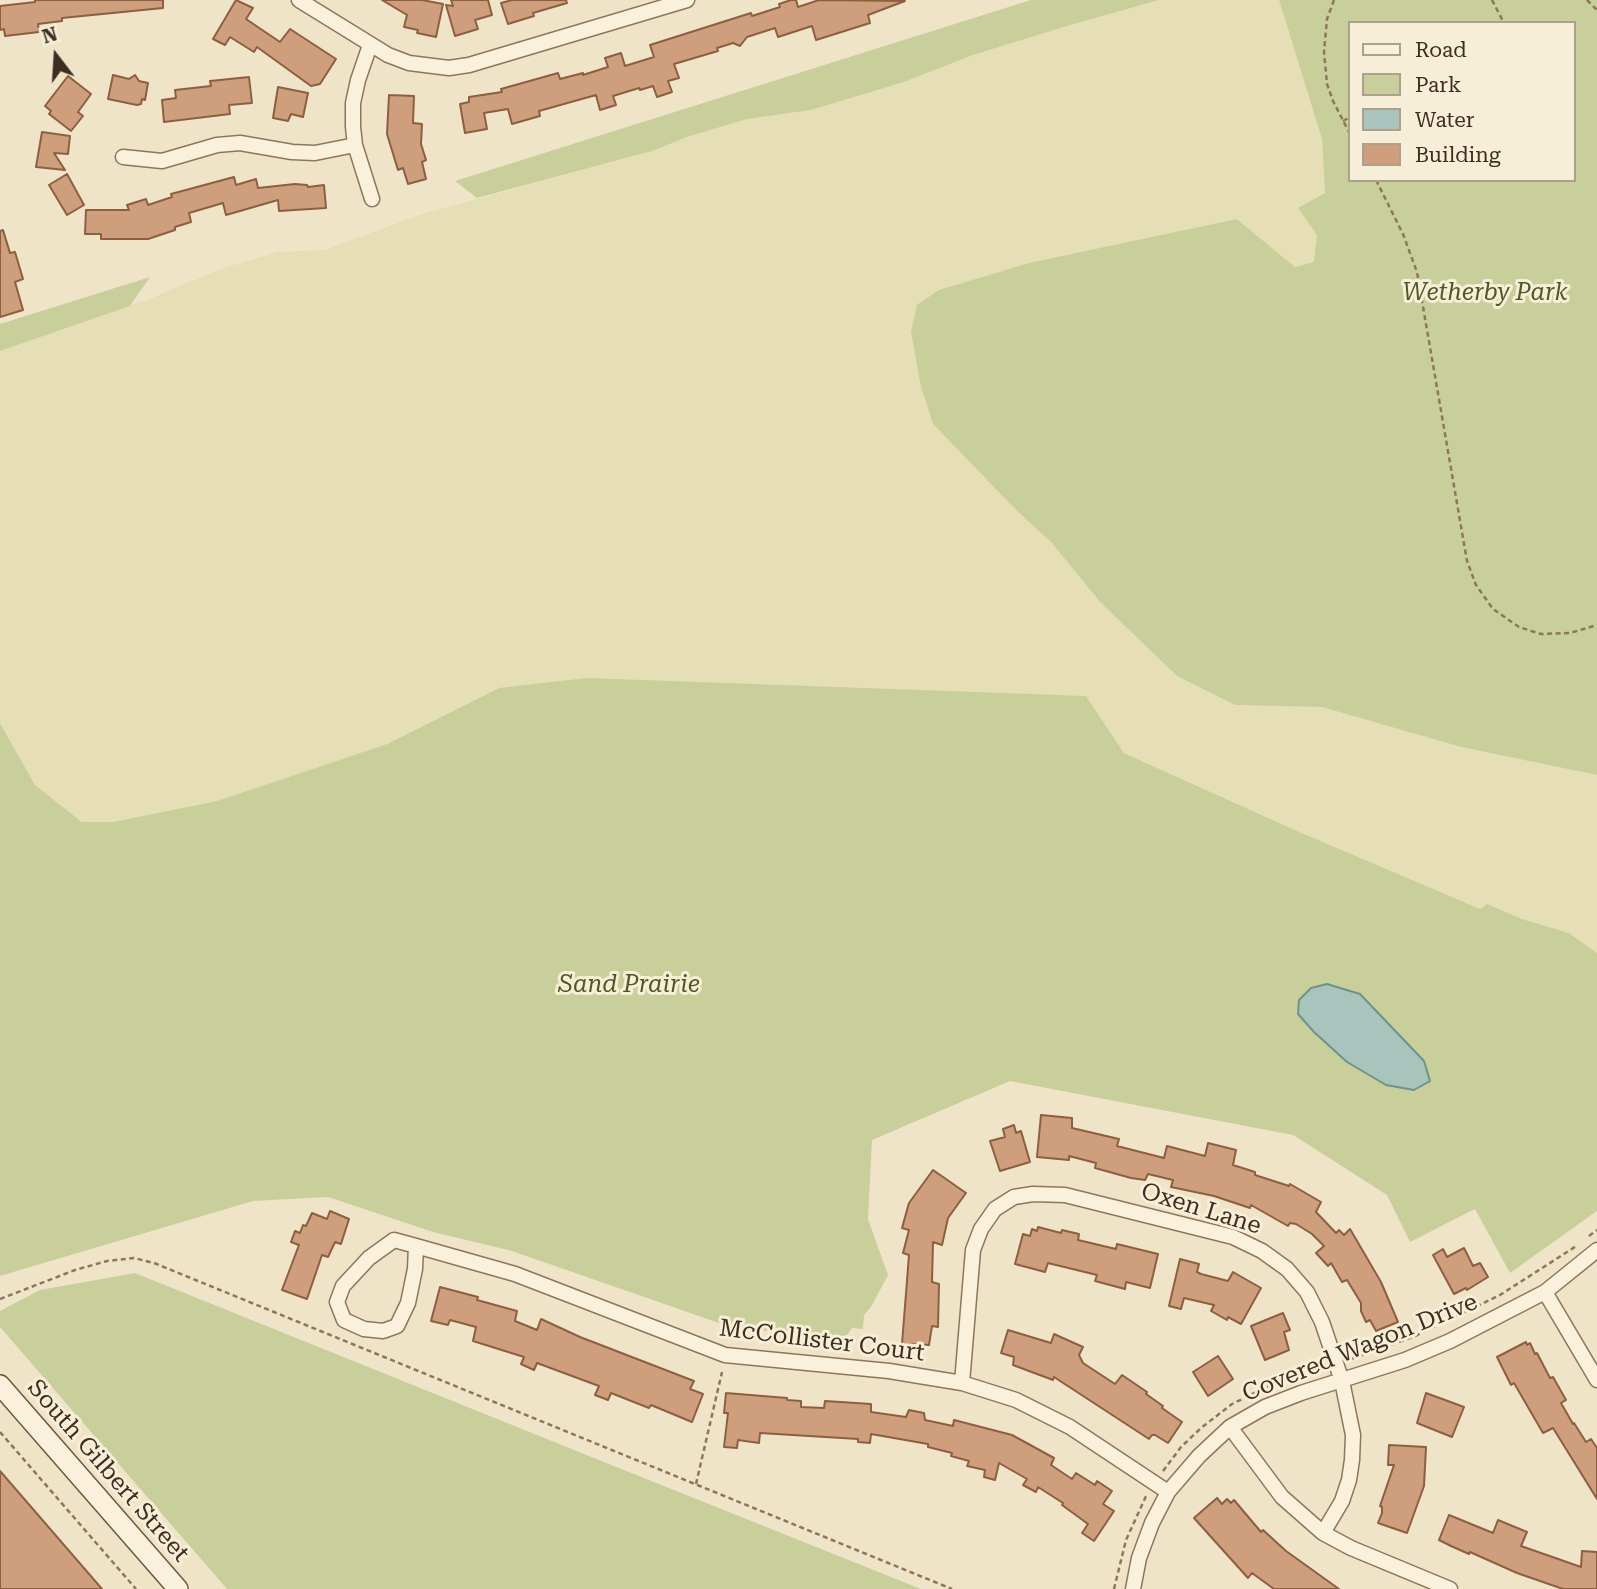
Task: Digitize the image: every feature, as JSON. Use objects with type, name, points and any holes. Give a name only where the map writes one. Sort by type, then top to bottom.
[{"type":"main road","name":"South Gilbert Street","points":[[0,1385],[178,1589]]},
{"type":"street","points":[[299,0],[388,55],[409,63],[439,67],[468,65],[687,0]]},
{"type":"street","points":[[370,45],[353,103],[355,145],[372,199]]},
{"type":"street","points":[[123,157],[162,161],[217,145],[240,143],[315,153],[355,145]]},
{"type":"street","name":"Oxen Lane","points":[[962,1383],[973,1250],[981,1229],[995,1209],[1014,1197],[1033,1194],[1065,1195],[1233,1237],[1262,1251],[1287,1269],[1307,1292],[1322,1322],[1342,1381],[1353,1435],[1352,1460],[1342,1501],[1323,1533]]},
{"type":"street","name":"McCollister Court","points":[[416,1246],[415,1269],[408,1303],[397,1326],[383,1331],[364,1329],[344,1320],[337,1302],[343,1286],[369,1258],[394,1240],[416,1246],[514,1274],[725,1355],[888,1371],[962,1383],[1016,1400],[1070,1427],[1168,1492]]},
{"type":"street","name":"Covered Wagon Drive","points":[[1133,1589],[1139,1558],[1152,1523],[1168,1492],[1199,1456],[1230,1427],[1265,1407],[1405,1360],[1450,1341],[1545,1292],[1597,1250]]},
{"type":"street","points":[[1545,1292],[1597,1380]]},
{"type":"street","points":[[1230,1427],[1282,1497],[1323,1533],[1350,1548],[1450,1589]]},
{"type":"path","points":[[1334,0],[1326,19],[1324,52],[1327,84],[1348,130]]},
{"type":"path","points":[[1492,0],[1503,21]]},
{"type":"path","points":[[1587,0],[1597,9]]},
{"type":"path","points":[[1343,121],[1348,118]]},
{"type":"path","points":[[1377,182],[1404,234],[1417,272],[1467,561],[1476,584],[1493,609],[1519,627],[1541,634],[1551,634],[1570,633],[1597,625]]},
{"type":"path","points":[[0,1299],[75,1270],[107,1261],[134,1258],[154,1263],[952,1589]]},
{"type":"path","points":[[696,1485],[722,1372]]},
{"type":"path","points":[[0,1432],[136,1589]]},
{"type":"shaded area","points":[[1159,0],[1279,0],[1322,139],[1325,193],[1314,263],[1295,267],[1237,219],[911,332],[921,387],[933,424],[1018,512],[1051,542],[1100,602],[1177,676],[1235,705],[1322,707],[1461,747],[1597,775],[1597,953],[1569,933],[1522,919],[1487,904],[1480,910],[1124,753],[1086,696],[499,688],[387,744],[217,801],[113,822],[83,822],[35,785],[0,723],[0,351],[152,298],[223,268],[278,252],[325,250],[419,215],[652,151],[747,119],[811,110],[904,82],[973,55]]},
{"type":"green space","points":[[1031,0],[1159,0],[973,55],[904,82],[811,110],[747,119],[652,151],[477,198],[455,181]]},
{"type":"green space","name":"Wetherby Park","points":[[1279,0],[1597,0],[1597,775],[1461,747],[1322,707],[1235,705],[1177,676],[1100,602],[1051,542],[1018,512],[933,424],[921,387],[911,332],[917,305],[939,290],[1029,263],[1237,219],[1295,267],[1314,262],[1317,235],[1298,208],[1325,193],[1322,139]]},
{"type":"green space","points":[[150,277],[130,306],[0,351],[0,324]]},
{"type":"green space","name":"Sand Prairie","points":[[587,678],[1086,696],[1124,753],[1480,909],[1487,904],[1522,919],[1569,933],[1597,953],[1597,1211],[1510,1273],[1475,1209],[1410,1242],[1387,1195],[1293,1135],[1010,1081],[872,1140],[868,1219],[888,1275],[864,1315],[863,1329],[852,1328],[847,1335],[835,1339],[716,1322],[512,1251],[433,1232],[328,1197],[253,1201],[0,1276],[0,723],[35,785],[82,822],[113,822],[217,801],[387,744],[499,688]]},
{"type":"green space","points":[[135,1273],[921,1589],[227,1589],[0,1327],[0,1311],[40,1290]]},
{"type":"water","points":[[1327,984],[1360,994],[1424,1061],[1430,1081],[1414,1090],[1386,1085],[1347,1062],[1314,1032],[1298,1014],[1299,1000],[1311,988]]},
{"type":"building","points":[[35,0],[163,0],[163,8],[62,18],[62,21],[38,24],[39,32],[5,36],[4,29],[0,30],[0,6]]},
{"type":"building","points":[[236,0],[253,8],[246,19],[280,42],[290,29],[336,59],[320,84],[311,86],[257,47],[254,52],[230,37],[225,45],[213,39]]},
{"type":"building","points":[[382,0],[422,0],[443,4],[436,37],[404,27],[407,15]]},
{"type":"building","points":[[451,0],[488,0],[492,15],[475,20],[478,29],[455,36],[446,5],[453,6]]},
{"type":"building","points":[[512,0],[566,0],[567,3],[508,24],[501,3]]},
{"type":"building","points":[[796,0],[798,7],[819,0],[905,1],[868,15],[870,23],[816,40],[812,26],[778,37],[775,28],[747,37],[740,46],[733,43],[717,48],[718,51],[674,64],[679,78],[668,81],[672,92],[657,97],[653,86],[640,90],[639,88],[613,96],[616,105],[600,110],[596,95],[539,111],[540,116],[512,124],[508,109],[484,113],[487,129],[465,133],[460,104],[469,102],[469,97],[502,92],[501,89],[558,73],[560,79],[583,75],[608,67],[605,58],[621,53],[625,66],[654,57],[650,45],[751,13],[752,16],[780,7],[779,4]]},
{"type":"building","points":[[113,75],[129,79],[135,75],[139,81],[148,83],[145,100],[142,99],[141,104],[137,105],[108,99]]},
{"type":"building","points":[[68,76],[91,94],[78,112],[83,116],[71,131],[49,114],[51,111],[45,106]]},
{"type":"building","points":[[249,77],[252,103],[229,105],[230,114],[164,122],[162,100],[176,98],[175,90],[211,86],[210,81]]},
{"type":"building","points":[[278,87],[308,93],[303,117],[291,114],[288,121],[273,118]]},
{"type":"building","points":[[389,95],[414,96],[413,123],[422,124],[421,144],[426,160],[422,162],[426,179],[408,184],[403,168],[398,170],[387,134]]},
{"type":"building","points":[[42,132],[70,136],[68,154],[54,153],[65,170],[36,167]]},
{"type":"building","points":[[67,174],[84,205],[67,215],[49,185]]},
{"type":"building","points":[[234,177],[236,185],[256,179],[258,188],[295,184],[308,187],[324,185],[326,208],[279,211],[278,200],[226,215],[223,203],[189,213],[191,222],[148,239],[101,239],[101,234],[85,234],[86,210],[129,210],[127,205],[146,199],[148,205],[172,197],[171,194]]},
{"type":"building","points":[[3,230],[10,253],[15,252],[23,279],[15,282],[23,310],[0,317],[0,231]]},
{"type":"building","points":[[1041,1115],[1072,1118],[1072,1128],[1119,1139],[1117,1146],[1164,1158],[1167,1146],[1205,1156],[1208,1143],[1236,1150],[1233,1165],[1255,1172],[1255,1175],[1289,1186],[1290,1184],[1321,1202],[1316,1212],[1336,1233],[1339,1230],[1344,1235],[1350,1229],[1381,1282],[1398,1322],[1376,1331],[1370,1320],[1366,1322],[1361,1303],[1347,1280],[1342,1282],[1331,1263],[1328,1266],[1316,1253],[1324,1246],[1296,1224],[1290,1223],[1288,1226],[1251,1205],[1250,1208],[1214,1196],[1171,1187],[1173,1180],[1148,1174],[1145,1180],[1131,1178],[1095,1168],[1096,1163],[1069,1156],[1069,1160],[1037,1157]]},
{"type":"building","points":[[1014,1125],[1016,1133],[1021,1131],[1030,1162],[1000,1171],[990,1141],[1005,1137],[1003,1129]]},
{"type":"building","points":[[933,1170],[966,1193],[948,1218],[942,1245],[933,1242],[932,1282],[939,1284],[938,1327],[932,1326],[929,1345],[902,1344],[909,1255],[903,1253],[909,1230],[902,1228],[909,1203]]},
{"type":"building","points":[[330,1211],[349,1219],[341,1244],[335,1242],[328,1257],[322,1255],[307,1299],[282,1290],[299,1245],[291,1242],[295,1231],[300,1233],[312,1213],[327,1219]]},
{"type":"building","points":[[1038,1227],[1079,1234],[1078,1240],[1116,1249],[1117,1244],[1158,1254],[1150,1288],[1126,1282],[1125,1289],[1095,1281],[1097,1275],[1048,1263],[1045,1272],[1015,1264],[1023,1234],[1030,1236],[1032,1229],[1037,1231]]},
{"type":"building","points":[[1464,1248],[1473,1266],[1480,1263],[1488,1277],[1467,1290],[1466,1288],[1454,1294],[1433,1255],[1443,1249],[1447,1257]]},
{"type":"building","points":[[1180,1259],[1199,1264],[1197,1272],[1201,1274],[1228,1281],[1233,1272],[1261,1288],[1241,1324],[1211,1311],[1214,1305],[1184,1298],[1181,1309],[1169,1306]]},
{"type":"building","points":[[440,1287],[517,1311],[515,1321],[537,1330],[541,1319],[694,1381],[690,1389],[703,1394],[692,1422],[651,1405],[649,1408],[611,1393],[608,1400],[595,1395],[599,1386],[537,1363],[534,1370],[521,1364],[524,1357],[473,1341],[476,1327],[450,1320],[448,1325],[431,1321]]},
{"type":"building","points":[[1283,1313],[1290,1330],[1284,1332],[1289,1350],[1265,1360],[1251,1326]]},
{"type":"building","points":[[1008,1330],[1051,1343],[1054,1334],[1083,1347],[1079,1355],[1083,1363],[1115,1384],[1122,1375],[1182,1422],[1168,1443],[1155,1435],[1149,1439],[1054,1377],[1053,1380],[1013,1365],[1014,1357],[1001,1353]]},
{"type":"building","points":[[1526,1342],[1527,1345],[1530,1343],[1535,1354],[1537,1353],[1550,1378],[1553,1377],[1566,1400],[1561,1403],[1573,1424],[1586,1442],[1591,1439],[1597,1448],[1597,1499],[1553,1428],[1543,1433],[1514,1383],[1511,1385],[1497,1357]]},
{"type":"building","points":[[1218,1356],[1233,1379],[1208,1396],[1193,1372]]},
{"type":"building","points":[[726,1393],[787,1398],[801,1401],[801,1407],[824,1408],[825,1401],[871,1404],[871,1412],[906,1417],[909,1410],[924,1413],[925,1420],[953,1426],[954,1420],[1012,1435],[1054,1458],[1051,1465],[1072,1479],[1076,1473],[1095,1485],[1097,1481],[1112,1491],[1103,1504],[1114,1511],[1094,1541],[1082,1533],[1088,1524],[1062,1505],[1063,1503],[1038,1487],[1036,1492],[1023,1485],[1027,1479],[999,1463],[995,1480],[984,1477],[985,1470],[967,1466],[969,1461],[928,1447],[928,1444],[871,1434],[870,1443],[858,1442],[858,1439],[760,1433],[759,1443],[738,1440],[737,1448],[724,1447],[728,1413],[724,1413]]},
{"type":"building","points":[[1426,1393],[1464,1407],[1452,1437],[1417,1423]]},
{"type":"building","points":[[1389,1445],[1426,1447],[1424,1486],[1407,1533],[1378,1523],[1382,1513],[1380,1506],[1394,1465],[1388,1465]]},
{"type":"building","points":[[0,1471],[102,1589],[0,1589]]},
{"type":"building","points":[[1217,1498],[1222,1504],[1227,1499],[1231,1503],[1234,1500],[1261,1532],[1263,1530],[1286,1551],[1339,1589],[1274,1589],[1252,1573],[1248,1578],[1194,1518]]},
{"type":"building","points":[[1449,1515],[1493,1533],[1498,1520],[1527,1532],[1521,1546],[1581,1567],[1582,1551],[1597,1552],[1597,1589],[1563,1589],[1439,1540]]}]
